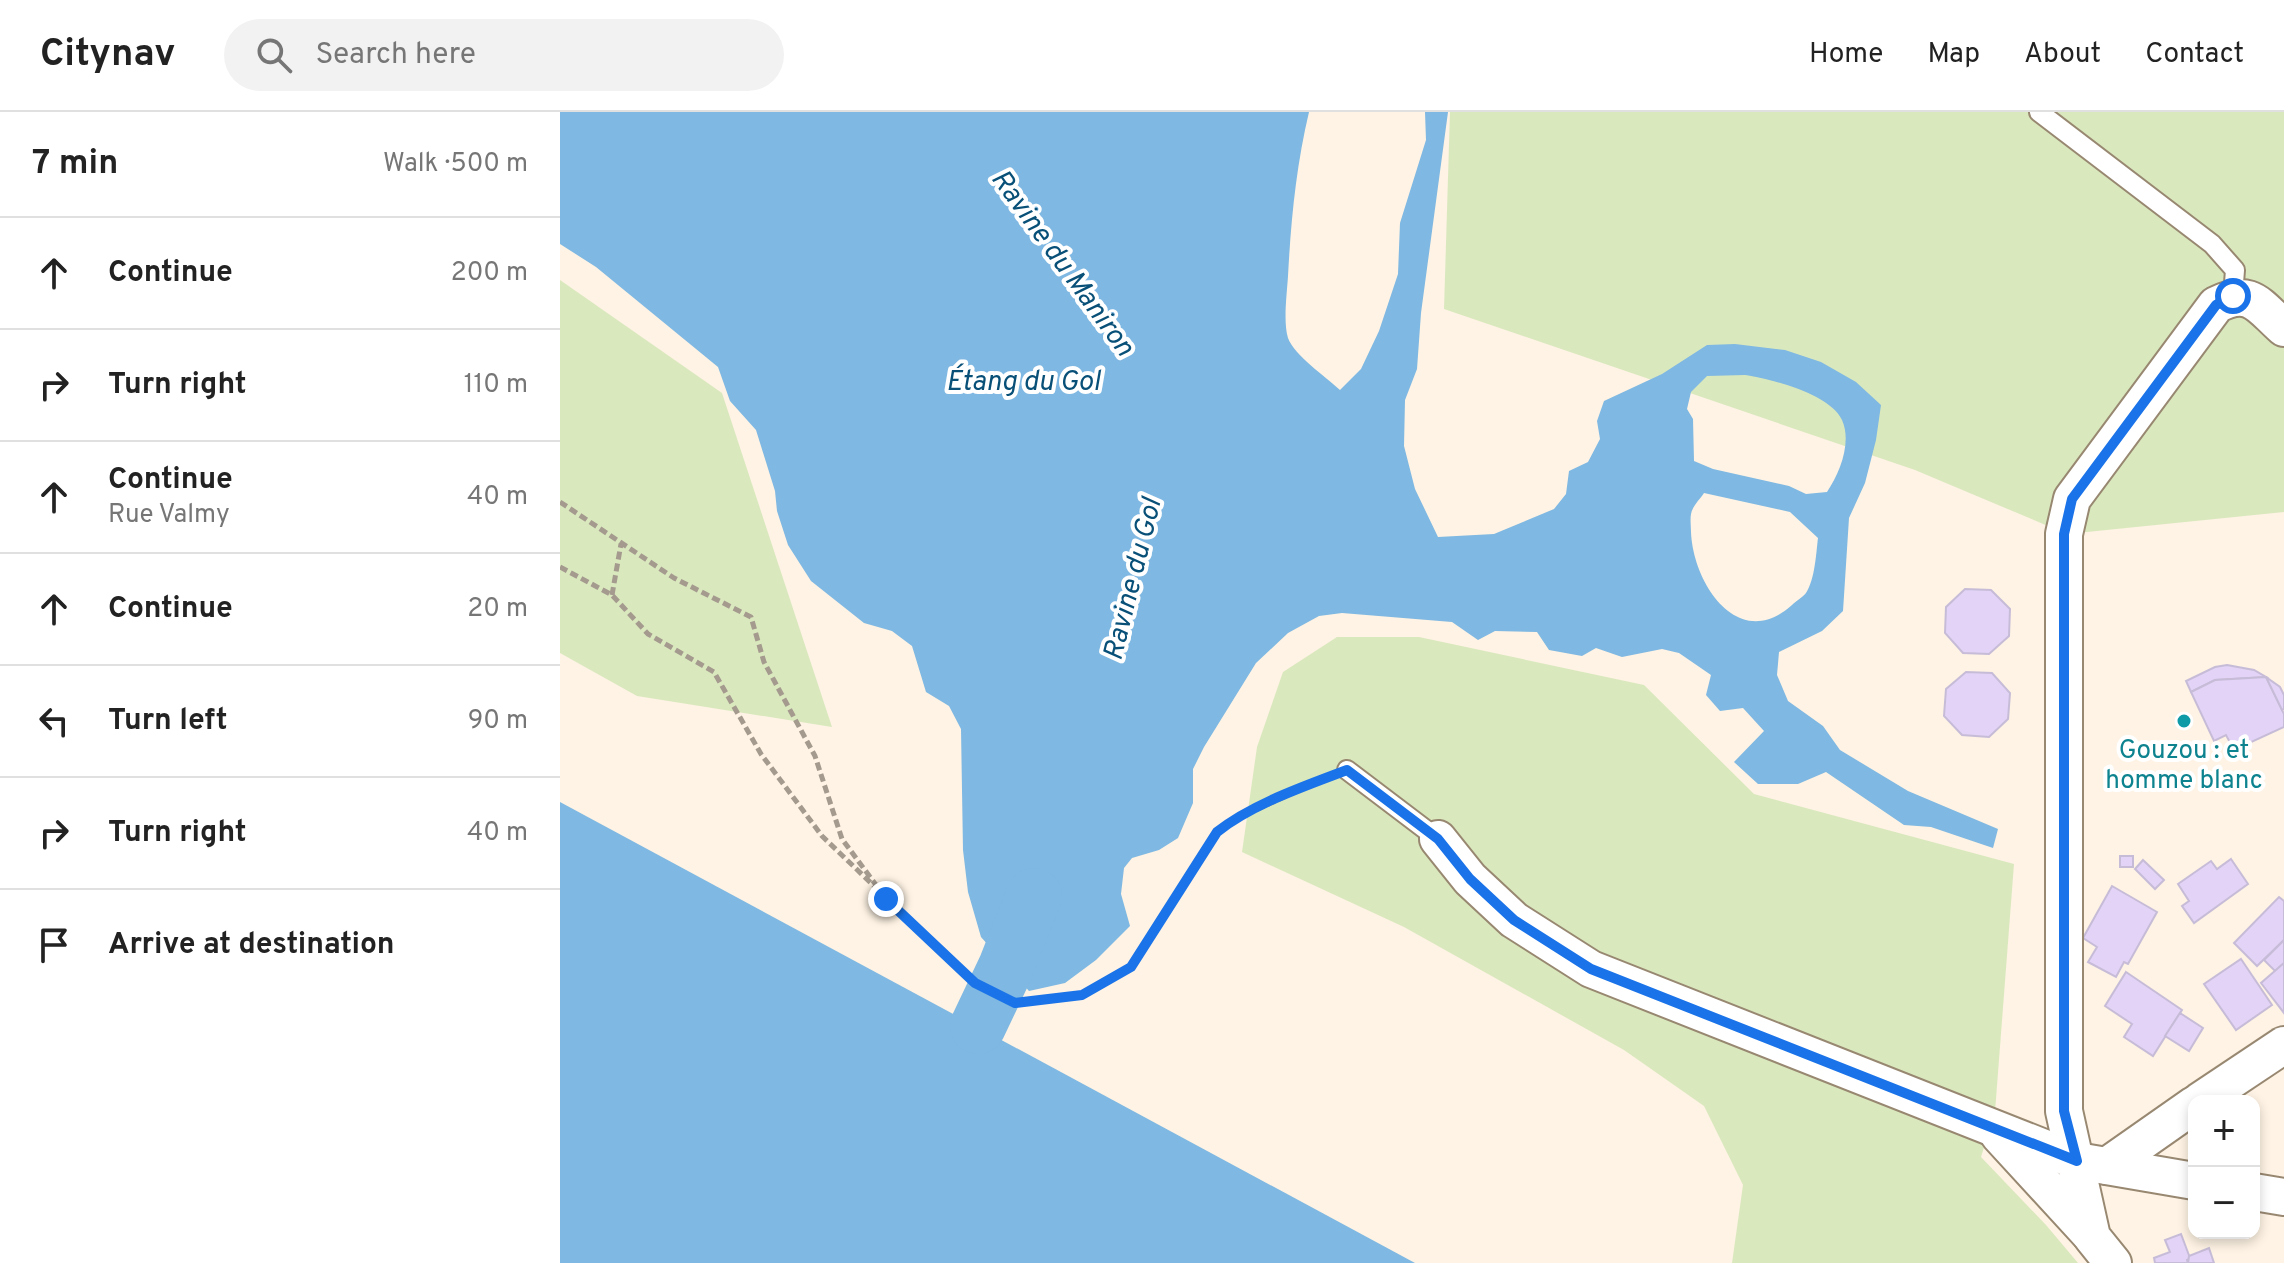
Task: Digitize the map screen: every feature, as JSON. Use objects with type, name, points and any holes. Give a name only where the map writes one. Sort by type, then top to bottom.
[{"type":"street","points":[[2092,1164],[2064,1111],[2064,534],[2072,499],[2216,305],[2233,296],[2249,298],[2284,328]]},
{"type":"street","points":[[1438,839],[1470,879],[1514,920],[1591,969],[1992,1128],[2092,1164],[2188,1180]]},
{"type":"street","points":[[2209,1095],[2284,1045]]},
{"type":"street","points":[[2103,1250],[2081,1192],[2092,1164],[2188,1108]]},
{"type":"street","points":[[1992,1128],[2103,1250]]},
{"type":"street","points":[[2260,1193],[2284,1197]]},
{"type":"lane","points":[[2039,112],[2212,244],[2235,270],[2233,296]]},
{"type":"lane","points":[[1347,770],[1438,839]]},
{"type":"path","points":[[560,502],[674,578],[751,617],[764,662],[815,756],[842,839],[886,899]]},
{"type":"path","points":[[612,595],[621,544]]},
{"type":"path","points":[[560,567],[612,595],[648,634],[714,672],[761,754],[822,836],[975,983],[1015,1003],[1082,995],[1131,967],[1217,832],[1229,822],[1347,770]]},
{"type":"green space","points":[[1450,112],[2284,112],[2284,512],[2067,534],[1915,470],[1444,309]]},
{"type":"green space","points":[[560,280],[722,393],[832,727],[637,696],[560,653]]},
{"type":"green space","points":[[1337,637],[1419,637],[1644,685],[1754,794],[2014,864],[1995,1112],[1981,1157],[2078,1263],[1732,1263],[1743,1185],[1704,1106],[1624,1050],[1404,927],[1242,852],[1257,747],[1283,672]]},
{"type":"water","name":"Étang du Gol","points":[[560,112],[1309,112],[1293,214],[1287,331],[1291,345],[1340,390],[1361,369],[1379,331],[1398,274],[1400,223],[1426,140],[1425,112],[1448,112],[1421,313],[1417,369],[1405,400],[1404,446],[1415,489],[1438,537],[1494,534],[1554,509],[1566,494],[1569,471],[1588,462],[1600,439],[1597,421],[1604,401],[1662,374],[1707,345],[1735,344],[1785,350],[1821,362],[1856,382],[1881,405],[1865,483],[1849,518],[1843,611],[1822,631],[1779,652],[1777,675],[1788,701],[1823,726],[1840,750],[1908,791],[1998,829],[1993,848],[1931,827],[1904,825],[1826,772],[1798,784],[1758,784],[1734,762],[1764,731],[1743,708],[1720,711],[1706,695],[1711,675],[1679,653],[1662,649],[1622,657],[1596,648],[1582,656],[1549,650],[1537,632],[1495,631],[1478,640],[1452,622],[1342,613],[1319,616],[1288,633],[1256,663],[1193,769],[1193,803],[1178,838],[1159,850],[1132,858],[1124,868],[1121,894],[1130,926],[1096,960],[1065,983],[1029,991],[981,937],[968,892],[963,850],[961,729],[949,706],[926,692],[912,646],[892,631],[864,623],[811,581],[788,545],[756,430],[730,401],[718,367],[596,267],[560,244]],"holes":[[[1745,375],[1813,395],[1842,420],[1846,438],[1843,457],[1827,492],[1806,494],[1789,486],[1713,469],[1694,461],[1693,419],[1687,409],[1691,392],[1707,376]],[[1704,493],[1790,512],[1818,538],[1813,574],[1805,594],[1773,618],[1754,621],[1737,617],[1722,606],[1700,572],[1694,552],[1691,514]]]},
{"type":"water","points":[[560,802],[1415,1263],[560,1263]]},
{"type":"building","points":[[1965,589],[1991,590],[2010,609],[2009,636],[1989,654],[1963,653],[1945,633],[1946,607]]},
{"type":"building","points":[[2227,665],[2254,670],[2266,677],[2215,680],[2191,692],[2186,681],[2215,667]]},
{"type":"building","points":[[1966,672],[1992,673],[2010,693],[2008,719],[1989,737],[1962,735],[1944,716],[1946,689]]},
{"type":"building","points":[[2266,677],[2284,714],[2284,727],[2234,750],[2226,735],[2214,741],[2191,692],[2215,680]]},
{"type":"building","points":[[2266,677],[2280,687],[2284,695],[2284,709],[2282,710]]},
{"type":"building","points":[[2120,856],[2133,856],[2133,867],[2120,867]]},
{"type":"building","points":[[2231,859],[2248,884],[2194,923],[2182,906],[2189,901],[2178,884],[2211,861],[2217,869]]},
{"type":"building","points":[[2143,860],[2164,880],[2155,889],[2135,869]]},
{"type":"building","points":[[2112,886],[2157,912],[2128,964],[2124,962],[2116,977],[2088,962],[2097,947],[2083,938]]},
{"type":"building","points":[[2279,897],[2284,901],[2284,940],[2257,966],[2234,943]]},
{"type":"building","points":[[2284,940],[2284,963],[2275,971],[2264,960]]},
{"type":"building","points":[[2241,959],[2272,1005],[2236,1030],[2204,984]]},
{"type":"building","points":[[2284,963],[2284,1013],[2261,983]]},
{"type":"building","points":[[2126,972],[2182,1010],[2153,1056],[2124,1037],[2132,1024],[2105,1006]]},
{"type":"building","points":[[2180,1013],[2203,1028],[2189,1051],[2165,1036]]},
{"type":"building","points":[[2181,1234],[2190,1258],[2188,1263],[2155,1263],[2154,1258],[2170,1252],[2165,1240]]},
{"type":"building","points":[[2209,1248],[2214,1263],[2188,1263],[2189,1256]]},
{"type":"waterway","name":"Ravine du Gol","points":[[978,1026],[1034,896]]},
{"type":"place","name":"Gouzou : et homme blanc","points":[[2184,721]]},
{"type":"route","points":[[886,899],[975,983],[1015,1003],[1082,995],[1131,967],[1217,832],[1229,822],[1347,770],[1438,839],[1470,879],[1514,920],[1591,969],[2077,1161],[2064,1111],[2064,534],[2072,499],[2216,305],[2233,296]]},
{"type":"water label","name":"Ravine du Maniron","points":[[1064,262]]}]
